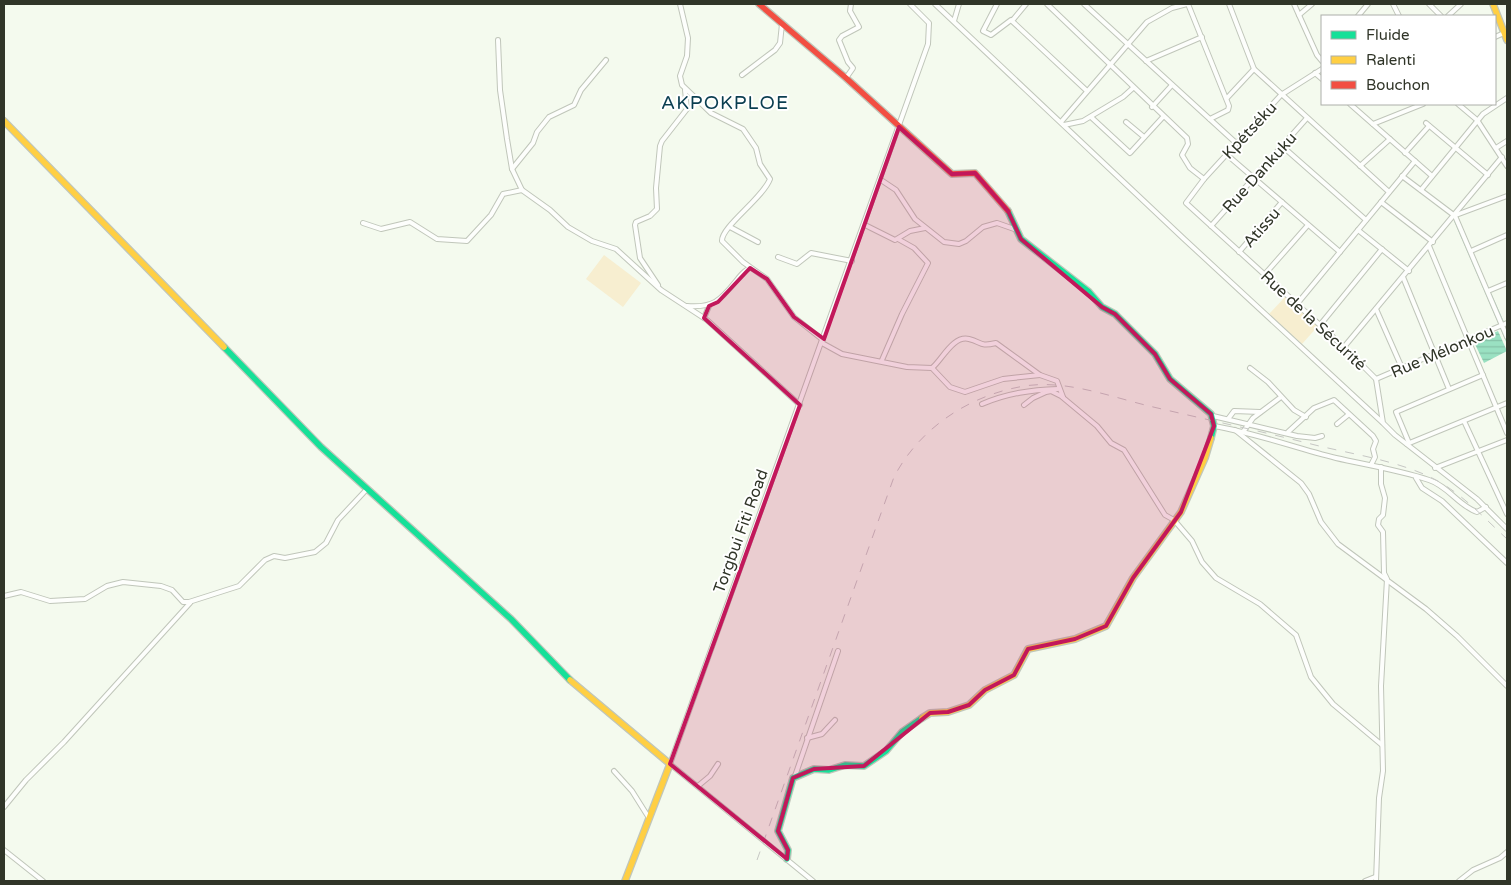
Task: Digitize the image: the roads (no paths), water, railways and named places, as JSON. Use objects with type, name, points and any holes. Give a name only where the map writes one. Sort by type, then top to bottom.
[{"type":"main road","points":[[759,4],[846,78],[952,174],[975,173],[1008,211],[1021,239],[1089,292],[1102,307],[1115,314],[1155,354],[1170,379],[1213,416],[1214,426],[1205,458],[1181,512],[1133,578],[1106,626],[1075,639],[1028,649],[1014,675],[985,690],[969,705],[948,712],[930,712],[902,732],[886,751],[864,766],[845,765],[828,770],[814,769],[795,777],[778,831],[788,850],[787,859]]},
{"type":"main road","points":[[1493,4],[1506,31]]},
{"type":"main road","points":[[1498,4],[1507,40]]},
{"type":"main road","points":[[4,121],[321,447],[511,619],[573,684],[670,764]]},
{"type":"main road","name":"Torgbui Fiti Road","points":[[625,881],[670,764]]},
{"type":"street","points":[[661,290],[640,258],[635,225],[657,209],[656,188],[660,146],[687,109],[680,76],[687,56],[688,38],[680,4]]},
{"type":"street","points":[[846,78],[853,68],[848,62],[839,40],[842,36],[859,27],[850,11],[851,4]]},
{"type":"street","name":"Torgbui Fiti Road","points":[[670,764],[865,225],[930,33],[929,23],[910,4]]},
{"type":"street","points":[[935,4],[1383,423],[1435,468],[1462,486],[1507,529]]},
{"type":"street","points":[[954,21],[959,4]]},
{"type":"street","points":[[997,4],[983,31],[991,35],[1012,20],[1026,4]]},
{"type":"street","points":[[1047,4],[1111,63],[1133,88],[1187,138],[1188,144],[1182,155],[1190,168],[1204,179]]},
{"type":"street","points":[[1084,4],[1236,143]]},
{"type":"street","points":[[1166,4],[1172,8]]},
{"type":"street","points":[[1062,123],[1127,43],[1147,22],[1172,8],[1187,4],[1230,106],[1228,110],[1210,119]]},
{"type":"street","points":[[1228,4],[1254,69],[1389,192]]},
{"type":"street","points":[[1294,4],[1317,55],[1321,60]]},
{"type":"street","points":[[1299,15],[1312,4]]},
{"type":"street","points":[[1359,15],[1368,4]]},
{"type":"street","points":[[1429,4],[1440,15]]},
{"type":"street","points":[[1449,15],[1461,4]]},
{"type":"street","points":[[1012,20],[1087,91]]},
{"type":"street","points":[[742,74],[775,50],[780,43],[782,24]]},
{"type":"street","points":[[1146,61],[1202,37]]},
{"type":"street","points":[[498,40],[500,90],[512,169],[522,190],[550,210],[568,227],[592,241],[616,249],[661,290],[704,318],[800,405]]},
{"type":"street","points":[[512,169],[533,143],[544,123],[552,114],[574,105],[581,90],[606,60]]},
{"type":"street","points":[[1227,98],[1254,69]]},
{"type":"street","name":"Kpétséku","points":[[1186,203],[1204,179],[1281,95],[1321,70]]},
{"type":"street","points":[[1315,73],[1321,78]]},
{"type":"street","points":[[1152,106],[1172,85]]},
{"type":"street","points":[[684,88],[714,115],[744,129],[756,148],[760,164],[770,179],[750,207],[722,237],[722,241],[750,268],[767,279],[794,316],[823,341],[842,354],[882,360],[907,367],[932,368],[950,387],[965,392],[1003,379],[1040,375]]},
{"type":"street","points":[[1062,123],[1080,123],[1133,88]]},
{"type":"street","points":[[1351,105],[1432,176]]},
{"type":"street","points":[[1372,124],[1420,105]]},
{"type":"street","points":[[1459,105],[1477,120],[1507,166]]},
{"type":"street","points":[[1421,190],[1477,120],[1492,105]]},
{"type":"street","points":[[1091,117],[1129,153],[1133,152],[1163,117]]},
{"type":"street","name":"Rue Dankuku","points":[[1211,226],[1306,118]]},
{"type":"street","points":[[1126,122],[1144,138]]},
{"type":"street","points":[[1405,153],[1427,124],[1488,175]]},
{"type":"street","points":[[1360,166],[1390,139]]},
{"type":"street","points":[[1496,148],[1507,142]]},
{"type":"street","points":[[1282,146],[1366,220]]},
{"type":"street","points":[[1226,154],[1340,252]]},
{"type":"street","points":[[1344,347],[1455,216],[1502,157]]},
{"type":"street","points":[[1297,304],[1415,161]]},
{"type":"street","points":[[1402,176],[1455,216],[1507,337]]},
{"type":"street","points":[[881,180],[896,190],[915,219],[938,239],[952,244],[966,241],[988,225],[1002,224],[1017,230]]},
{"type":"street","points":[[363,223],[381,229],[410,222],[437,239],[467,241],[491,215],[503,194],[522,190]]},
{"type":"street","points":[[1455,216],[1507,196]]},
{"type":"street","name":"Atissu","points":[[1239,252],[1282,202]]},
{"type":"street","points":[[1381,202],[1433,242]]},
{"type":"street","name":"Rue de la Sécurité","points":[[1186,203],[1344,347],[1376,379],[1383,423]]},
{"type":"street","points":[[865,225],[914,248],[928,263],[902,314],[882,360]]},
{"type":"street","points":[[1264,274],[1308,225]]},
{"type":"street","points":[[730,227],[758,242]]},
{"type":"street","points":[[898,239],[910,231],[925,228]]},
{"type":"street","points":[[1358,230],[1409,270]]},
{"type":"street","points":[[1471,251],[1507,235]]},
{"type":"street","points":[[1429,246],[1507,433]]},
{"type":"street","points":[[1320,325],[1382,249]]},
{"type":"street","points":[[778,257],[797,264],[811,253],[852,261]]},
{"type":"street","points":[[743,262],[744,271]]},
{"type":"street","points":[[686,306],[709,306],[718,302],[744,271],[750,268]]},
{"type":"street","points":[[1403,277],[1449,388]]},
{"type":"street","points":[[1488,292],[1507,283]]},
{"type":"street","points":[[704,318],[709,306]]},
{"type":"street","points":[[1376,309],[1402,368]]},
{"type":"street","name":"Rue Mélonkou","points":[[1376,379],[1507,323]]},
{"type":"street","points":[[932,368],[958,340],[968,338],[980,345],[996,344],[1040,375],[1057,381],[1058,389],[1064,399]]},
{"type":"street","points":[[1250,368],[1268,382],[1294,410],[1306,416]]},
{"type":"street","points":[[1408,444],[1396,412],[1483,374]]},
{"type":"street","points":[[982,404],[1014,393],[1058,389]]},
{"type":"street","points":[[1024,405],[1033,398],[1051,391],[1091,421],[1111,443],[1124,450],[1165,515],[1174,520],[1192,541],[1202,562],[1216,578],[1260,604],[1296,635],[1312,677],[1317,684],[1333,704],[1382,745]]},
{"type":"street","points":[[1243,432],[1260,412],[1281,397]]},
{"type":"street","points":[[1288,432],[1314,408],[1330,399],[1334,400],[1376,441],[1373,449],[1374,460],[1371,465]]},
{"type":"street","points":[[1408,444],[1507,403]]},
{"type":"street","points":[[1228,420],[1234,411],[1260,412]]},
{"type":"street","points":[[1337,424],[1348,415]]},
{"type":"street","points":[[1213,416],[1307,437],[1322,436]]},
{"type":"street","points":[[1464,421],[1507,514]]},
{"type":"street","points":[[1214,426],[1380,467],[1439,484],[1471,510],[1477,512],[1486,507]]},
{"type":"street","points":[[1235,430],[1301,483],[1309,494],[1321,522],[1338,544],[1387,579],[1457,636],[1507,686]]},
{"type":"street","points":[[1435,468],[1476,450],[1507,440]]},
{"type":"street","points":[[1365,881],[1375,879],[1379,798],[1383,771],[1383,618],[1387,579],[1384,573],[1382,532],[1378,525],[1378,519],[1383,515],[1385,498],[1381,484],[1380,467]]},
{"type":"street","points":[[1416,478],[1422,488],[1442,501],[1501,554],[1507,563]]},
{"type":"street","points":[[4,596],[21,592],[50,601],[85,599],[107,586],[123,582],[161,586],[172,590],[183,602],[192,601],[239,586],[265,560],[274,556],[285,558],[315,552],[326,543],[338,520],[367,489]]},
{"type":"street","points":[[1501,501],[1507,499]]},
{"type":"street","points":[[4,807],[26,780],[70,735],[192,601]]},
{"type":"street","points":[[795,777],[838,651]]},
{"type":"street","points":[[807,738],[822,734],[836,720]]},
{"type":"street","points":[[670,764],[813,881]]},
{"type":"street","points":[[698,786],[710,776],[718,764]]},
{"type":"street","points":[[614,771],[632,791],[649,818]]},
{"type":"street","points":[[4,850],[43,881]]},
{"type":"street","points":[[1459,881],[1473,870],[1500,858],[1507,852]]},
{"type":"waterway","points":[[1455,222],[1499,324]]},
{"type":"waterway","points":[[1491,294],[1503,321]]},
{"type":"waterway","points":[[1501,329],[1507,343]]},
{"type":"railway","points":[[757,860],[894,477],[904,460],[931,430],[963,407],[981,399],[1019,387],[1035,385],[1068,386],[1387,462],[1415,470],[1450,489],[1470,504],[1507,539]]},
{"type":"district","name":"AKPOKPLOE","points":[[725,102]]}]
